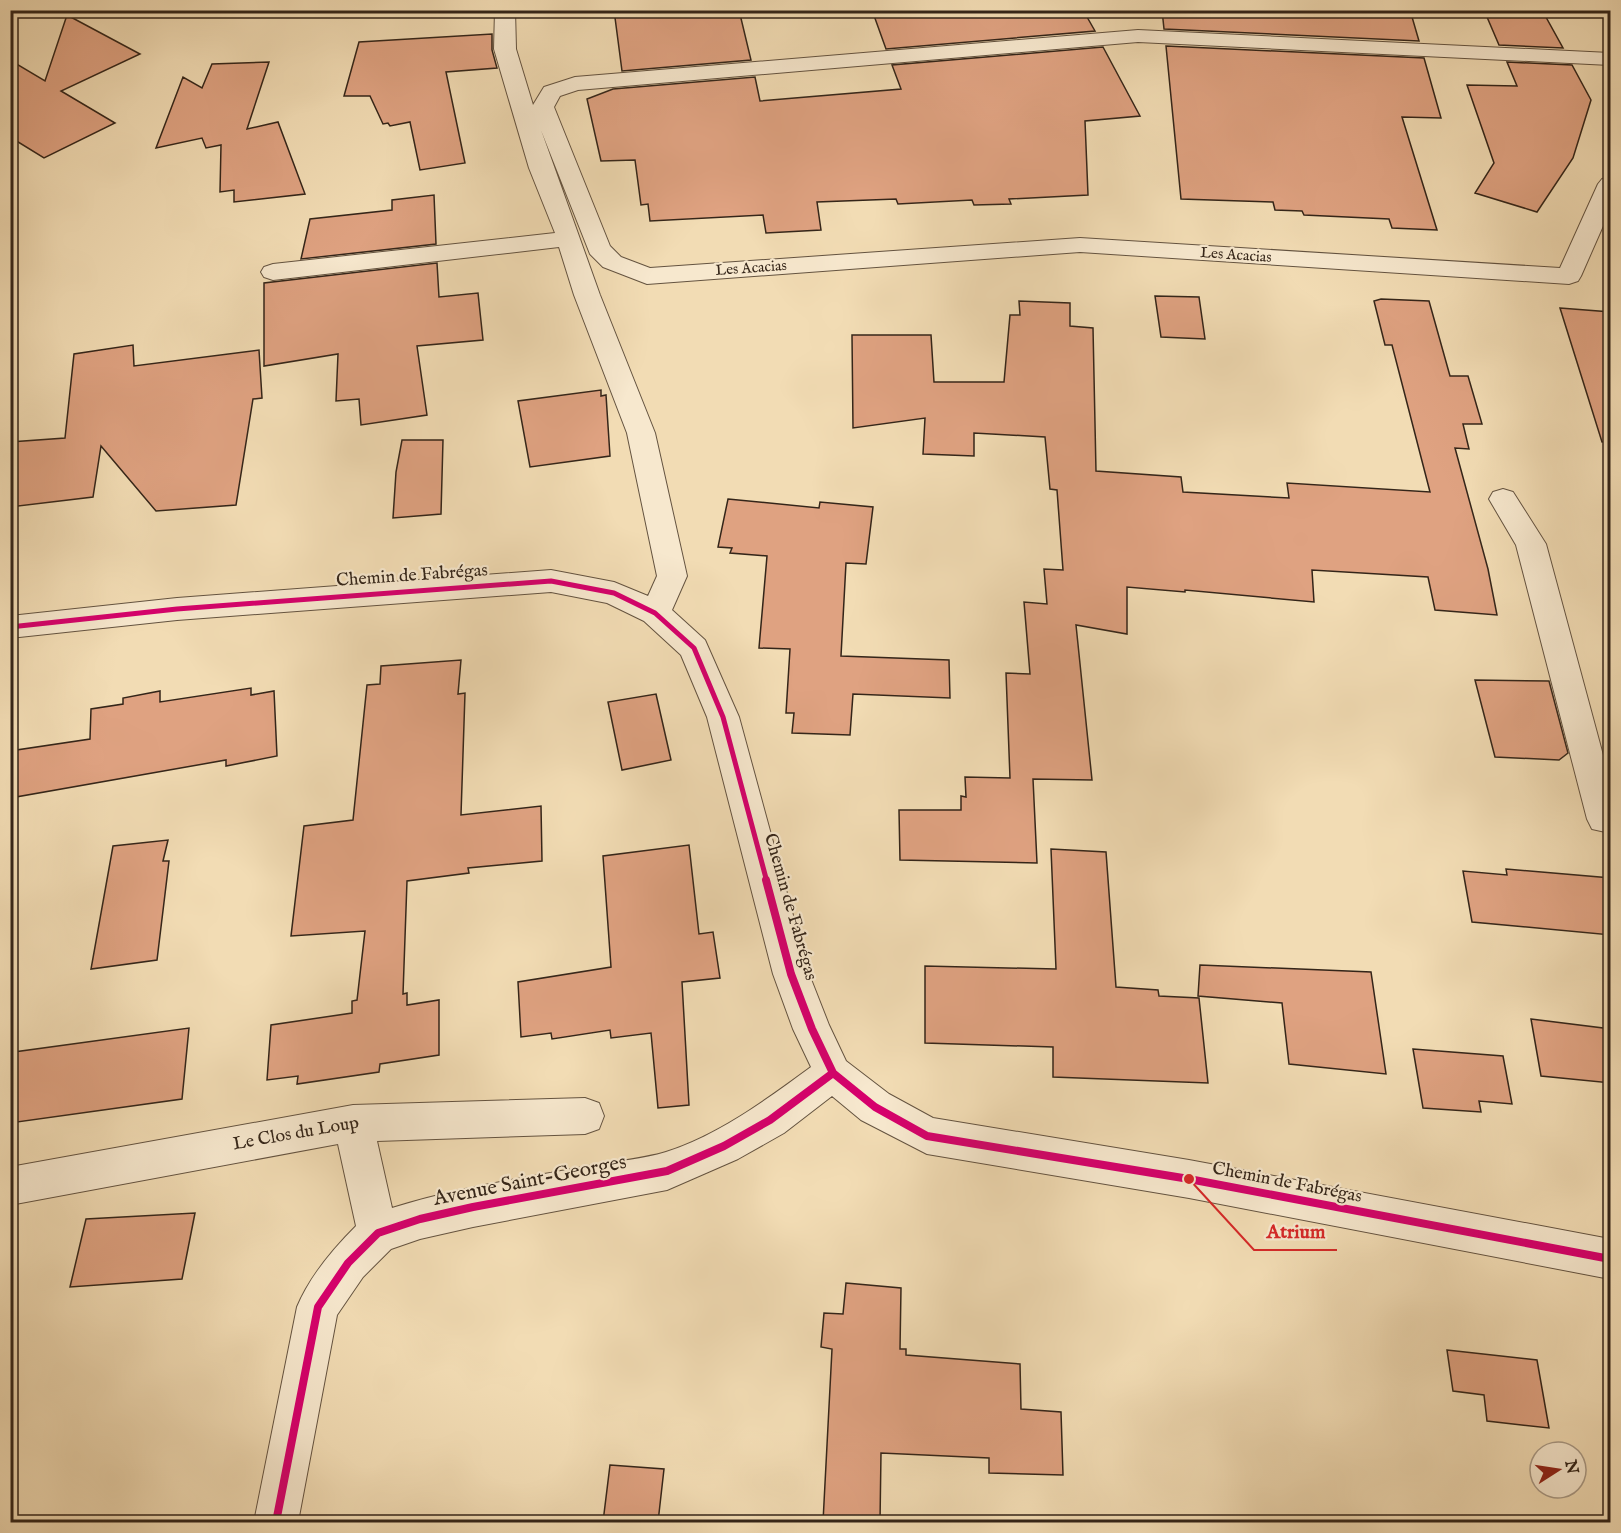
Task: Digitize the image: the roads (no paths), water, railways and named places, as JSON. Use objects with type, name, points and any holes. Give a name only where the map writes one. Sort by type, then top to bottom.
[{"type":"street","points":[[505,10],[505,50],[541,168],[640,434],[672,576],[655,613]]},
{"type":"street","name":"Les Acacias","points":[[1611,58],[1135,28],[575,84],[552,92],[543,107],[599,249],[612,262],[647,276],[1080,245],[1569,276],[1611,184]]},
{"type":"street","points":[[273,272],[569,239]]},
{"type":"street","points":[[1503,499],[1531,544],[1604,819],[1611,819]]},
{"type":"street","name":"Chemin de Fabrégas","points":[[10,627],[177,609],[551,581],[614,593],[655,613],[694,648],[723,717],[790,974],[833,1073],[875,1107],[927,1136],[1189,1179],[1611,1259]]},
{"type":"street","name":"Avenue Saint-Georges","points":[[276,1522],[318,1307],[348,1263],[378,1233],[420,1219],[472,1207],[667,1171],[724,1146],[770,1120],[833,1073]]},
{"type":"street","name":"Le Clos du Loup","points":[[10,1186],[353,1123],[585,1116]]},
{"type":"street","points":[[353,1123],[378,1233]]},
{"type":"place","name":"Atrium","points":[[1189,1179]]}]
